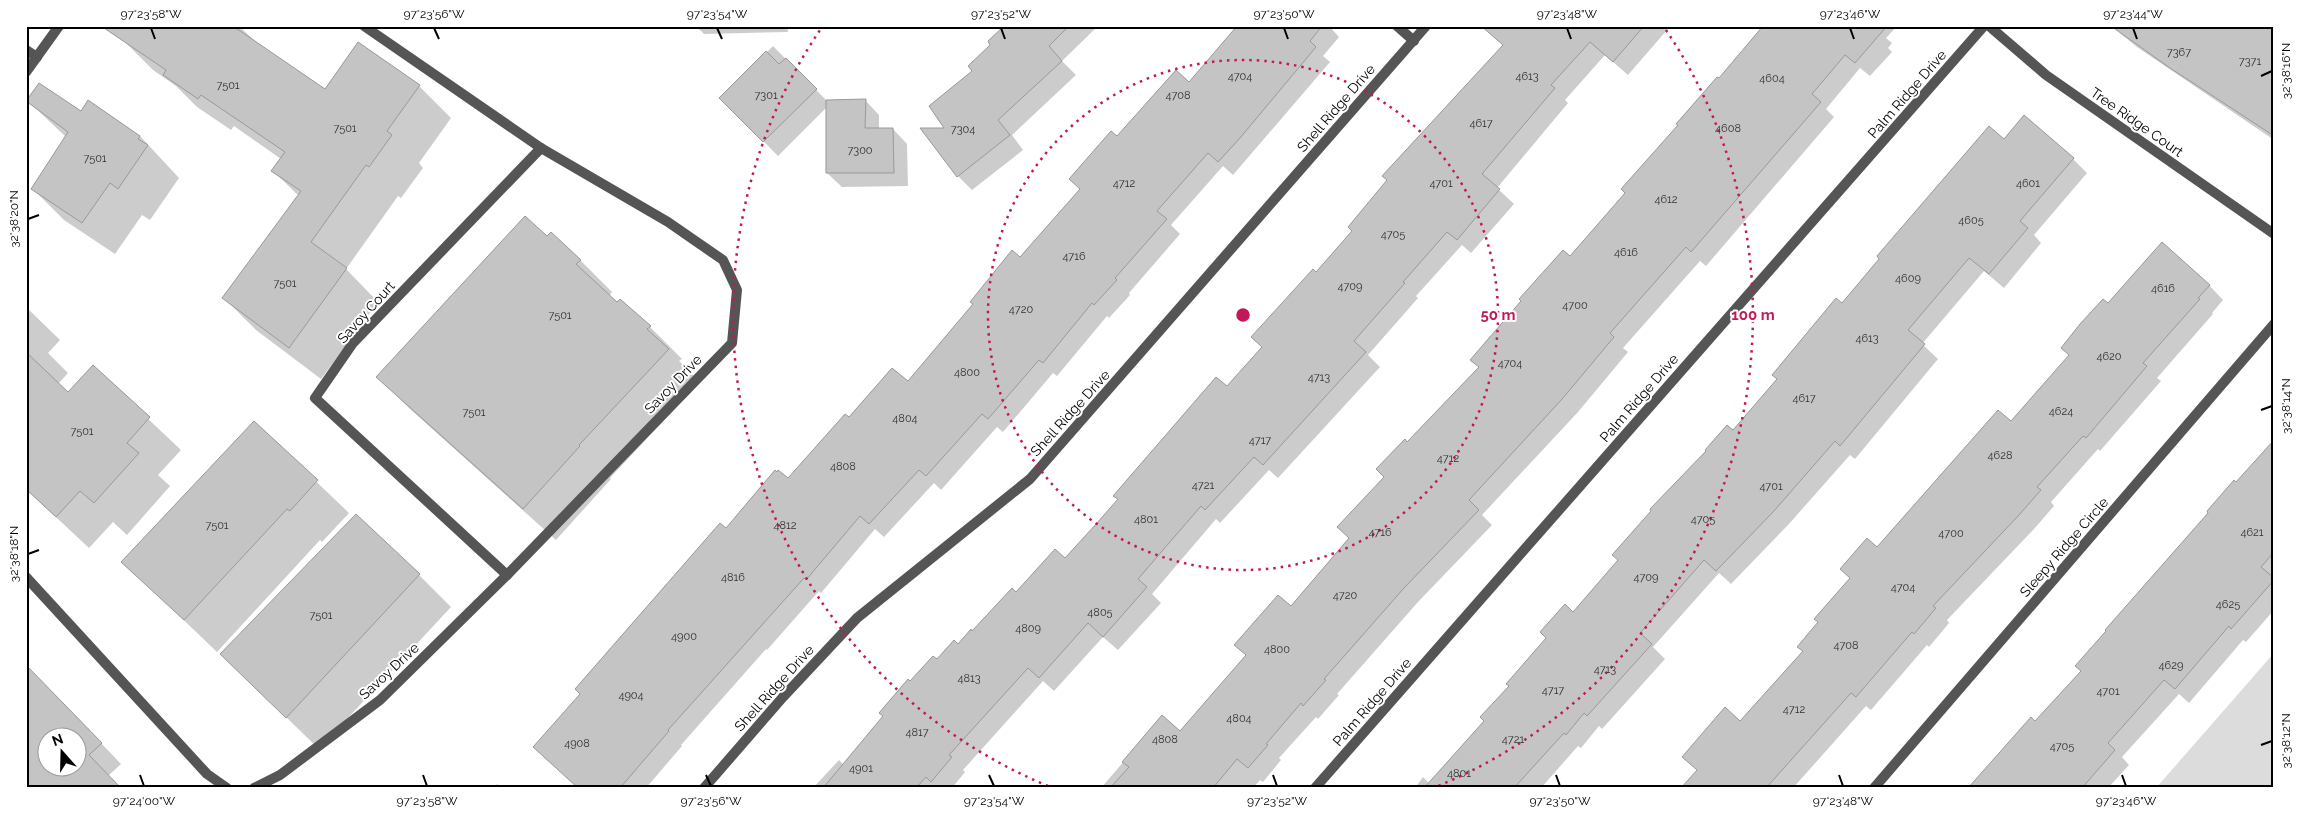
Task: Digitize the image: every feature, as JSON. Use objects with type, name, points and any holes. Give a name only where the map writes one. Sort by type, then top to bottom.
[{"type":"street","points":[[26,72],[60,26]]},
{"type":"street","name":"Savoy Drive","points":[[254,788],[280,775],[380,700],[507,575],[732,343],[737,290],[723,260],[668,222],[541,148],[364,26]]},
{"type":"street","points":[[1397,26],[1414,41]]},
{"type":"street","name":"Shell Ridge Drive","points":[[704,788],[783,697],[857,618],[1030,478],[1426,26]]},
{"type":"street","name":"Palm Ridge Drive","points":[[1315,788],[1984,26]]},
{"type":"street","name":"Tree Ridge Court","points":[[1989,26],[2046,75],[2274,234]]},
{"type":"street","points":[[26,50],[37,57]]},
{"type":"street","name":"Savoy Court","points":[[507,575],[315,398],[354,343],[541,148]]},
{"type":"street","name":"Sleepy Ridge Circle","points":[[1874,788],[2274,324]]},
{"type":"street","points":[[26,577],[207,774],[227,788]]},
{"type":"shaded area","points":[[2274,653],[2274,788],[2156,788]]},
{"type":"building","points":[[101,26],[233,26],[325,89],[358,42],[420,85],[387,131],[392,135],[369,167],[366,165],[311,242],[347,268],[289,348],[222,298],[301,191],[271,171],[285,152],[201,95],[198,99],[163,75],[166,70]]},
{"type":"building","points":[[1004,26],[1069,26],[1049,46],[1062,61],[998,120],[1010,135],[957,177],[920,128],[944,128],[929,106],[972,71],[968,66],[990,45],[988,41]]},
{"type":"building","points":[[1237,26],[1322,26],[1310,41],[1316,47],[1240,138],[1218,162],[1208,153],[1157,211],[1167,219],[1115,278],[1117,280],[1094,305],[1092,303],[1043,363],[1039,360],[988,419],[982,414],[926,476],[919,470],[869,524],[860,516],[806,580],[804,578],[668,730],[620,788],[578,788],[533,747],[580,694],[575,689],[720,523],[726,528],[775,470],[777,472],[778,470],[788,478],[845,414],[849,417],[892,368],[908,381],[973,304],[970,302],[1012,250],[1020,257],[1080,189],[1069,179],[1111,131],[1117,136],[1176,70],[1189,82]]},
{"type":"building","points":[[1481,26],[1644,26],[1613,62],[1590,42],[1551,85],[1555,88],[1482,174],[1500,189],[1457,240],[1447,232],[1403,282],[1405,283],[1354,341],[1366,352],[1263,465],[1254,457],[1205,510],[1201,506],[1138,579],[1147,587],[1103,637],[1088,623],[1039,678],[1028,668],[949,755],[952,757],[931,782],[926,777],[916,788],[823,788],[883,716],[879,713],[908,679],[910,681],[933,656],[937,659],[954,640],[958,644],[1012,588],[1016,592],[1055,549],[1065,558],[1118,499],[1113,496],[1216,377],[1227,386],[1262,347],[1251,337],[1313,269],[1316,272],[1352,231],[1348,227],[1387,180],[1382,176],[1503,45]]},
{"type":"building","points":[[1763,26],[1887,26],[1855,63],[1845,55],[1812,94],[1821,102],[1691,252],[1686,247],[1610,333],[1614,337],[1563,398],[1469,500],[1479,510],[1404,588],[1324,679],[1326,680],[1303,706],[1301,703],[1248,768],[1237,759],[1213,788],[1110,788],[1129,767],[1122,762],[1162,715],[1180,731],[1246,655],[1234,645],[1278,595],[1291,606],[1349,538],[1337,527],[1384,477],[1376,469],[1405,439],[1407,442],[1479,367],[1470,360],[1521,301],[1519,299],[1563,250],[1570,256],[1625,193],[1621,189]]},
{"type":"building","points":[[2111,26],[2274,26],[2274,136],[2167,66]]},
{"type":"building","points":[[766,51],[779,64],[786,58],[817,89],[763,142],[719,98]]},
{"type":"building","points":[[39,83],[81,111],[88,100],[140,136],[138,139],[148,145],[118,189],[110,183],[82,223],[31,189],[68,132],[26,101]]},
{"type":"building","points":[[866,99],[865,128],[893,128],[894,173],[826,173],[826,100]]},
{"type":"building","points":[[2024,115],[2074,158],[2020,221],[2028,228],[1989,274],[1969,258],[1908,330],[1925,344],[1840,446],[1835,441],[1774,511],[1716,571],[1704,560],[1640,633],[1652,644],[1587,716],[1584,713],[1566,735],[1564,733],[1514,788],[1424,788],[1484,721],[1480,717],[1509,686],[1506,684],[1546,638],[1540,632],[1565,604],[1573,612],[1618,560],[1612,555],[1651,511],[1650,509],[1706,451],[1727,425],[1733,430],[1777,379],[1772,375],[1836,298],[1842,303],[1879,259],[1877,256],[1989,126],[2004,139]]},
{"type":"building","points":[[525,216],[547,236],[551,232],[581,260],[576,264],[617,302],[620,299],[651,326],[647,329],[669,349],[579,445],[523,509],[376,377]]},
{"type":"building","points":[[2162,242],[2210,285],[2198,298],[2200,299],[2143,363],[2147,366],[2086,438],[2083,436],[2037,487],[2041,490],[2019,515],[1933,606],[1936,608],[1914,634],[1912,632],[1856,697],[1851,693],[1766,788],[1681,788],[1697,770],[1682,757],[1725,707],[1740,721],[1803,651],[1797,647],[1818,622],[1814,619],[1850,578],[1840,569],[1867,538],[1877,547],[1998,410],[2011,421],[2069,355],[2061,348],[2080,324],[2103,299],[2108,303]]},
{"type":"building","points":[[26,352],[68,392],[93,365],[150,417],[127,443],[139,453],[94,503],[80,491],[56,517],[26,489]]},
{"type":"building","points":[[254,421],[318,480],[290,511],[287,509],[184,620],[121,562]]},
{"type":"building","points":[[2274,440],[2274,552],[2261,567],[2274,580],[2231,629],[2229,626],[2175,689],[2164,680],[2108,743],[2115,750],[2082,788],[1968,788],[2031,717],[2035,721],[2081,671],[2075,666],[2105,630],[2208,513],[2207,511],[2234,480],[2236,482]]},
{"type":"building","points":[[356,514],[420,574],[286,718],[220,654]]},
{"type":"building","points":[[26,665],[85,726],[38,726],[38,776],[88,776],[88,729],[102,743],[89,755],[121,788],[26,788]]}]
